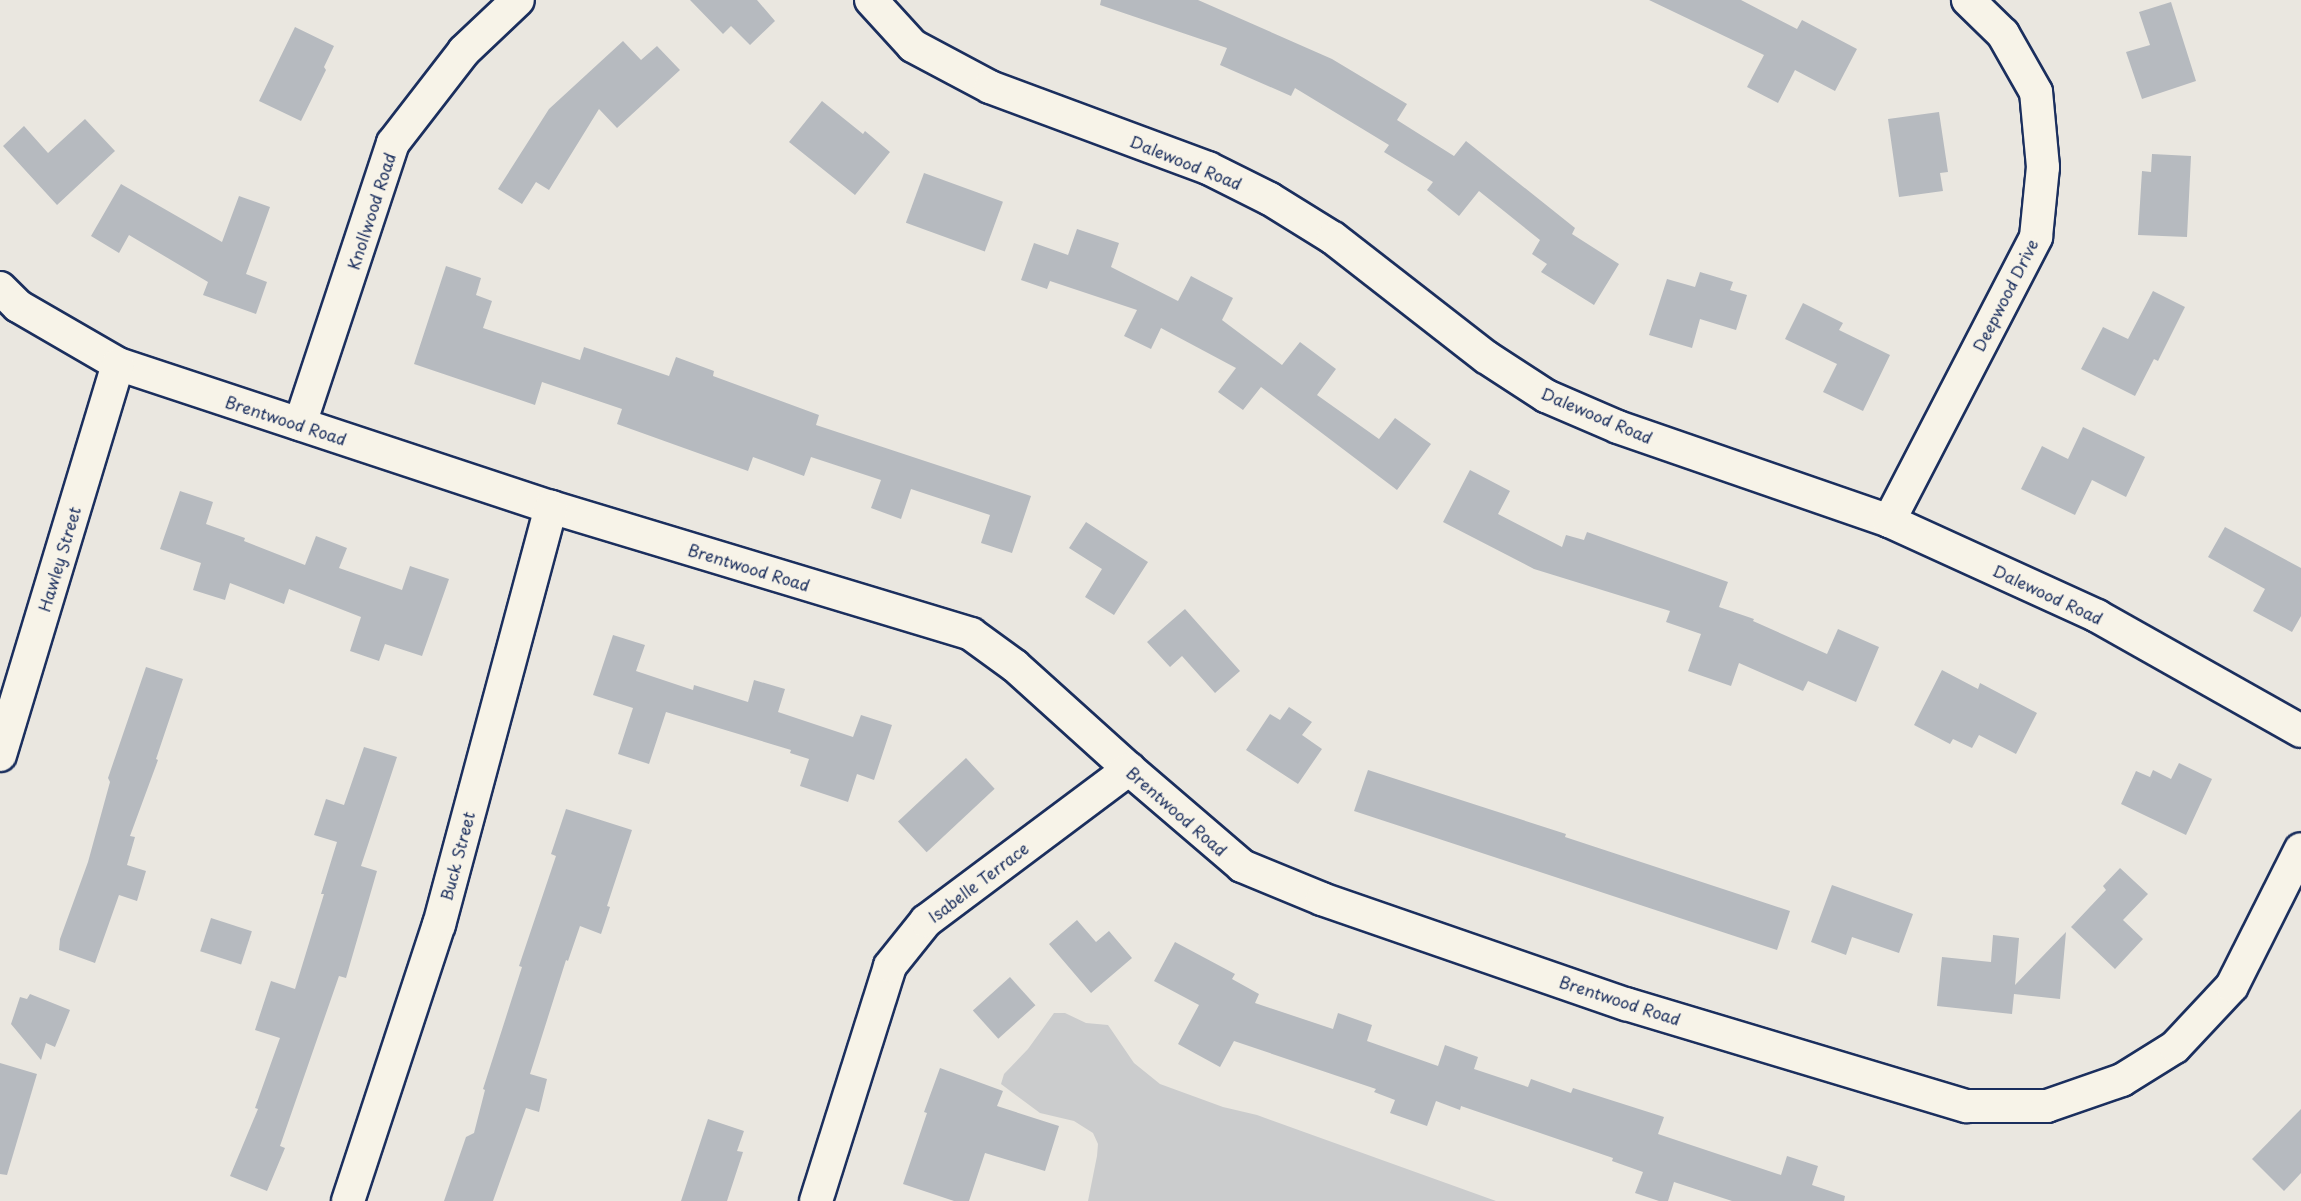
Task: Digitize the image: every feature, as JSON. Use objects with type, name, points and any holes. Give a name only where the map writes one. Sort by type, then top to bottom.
[{"type":"street","name":"Knollwood Road","points":[[300,424],[393,144],[464,51],[518,0]]},
{"type":"street","name":"Dalewood Road","points":[[871,0],[913,46],[990,87],[1208,168],[1270,199],[1333,238],[1486,357],[1546,396],[1618,427],[1890,521],[2097,616],[2301,731]]},
{"type":"street","name":"Deepwood Drive","points":[[1890,521],[2036,237],[2043,167],[2036,92],[2003,34],[1968,0]]},
{"type":"street","name":"Brentwood Road","points":[[0,288],[18,306],[118,364],[551,507],[970,634],[1015,666],[1129,769],[1242,866],[1322,899],[1626,1004],[1967,1106],[2046,1106],[2122,1080],[2175,1047],[2232,986],[2301,849]]},
{"type":"street","name":"Hawley Street","points":[[0,754],[118,364]]},
{"type":"street","name":"Buck Street","points":[[348,1201],[439,925],[551,507]]},
{"type":"street","name":"Isabelle Terrace","points":[[816,1201],[890,966],[926,921],[1129,769]]},
{"type":"shaded area","points":[[1054,1013],[1065,1013],[1086,1023],[1108,1025],[1134,1063],[1160,1084],[1223,1107],[1257,1115],[1496,1201],[1088,1201],[1098,1144],[1093,1133],[1074,1121],[1040,1113],[1001,1084],[1004,1074],[1028,1049]]},
{"type":"building","points":[[690,0],[757,0],[775,21],[750,45],[731,26],[723,34]]},
{"type":"building","points":[[1101,0],[1198,0],[1332,59],[1407,104],[1397,120],[1454,156],[1466,141],[1575,228],[1572,234],[1619,264],[1594,305],[1541,272],[1547,264],[1532,254],[1540,240],[1479,191],[1459,216],[1427,190],[1433,182],[1384,152],[1389,145],[1295,88],[1291,96],[1220,65],[1227,48],[1100,5]]},
{"type":"building","points":[[1649,0],[1741,0],[1797,29],[1802,20],[1857,49],[1835,91],[1795,70],[1778,103],[1747,87],[1764,55]]},
{"type":"building","points":[[2171,2],[2196,81],[2142,99],[2126,52],[2150,45],[2139,12]]},
{"type":"building","points":[[295,27],[334,46],[324,67],[326,70],[301,121],[259,101]]},
{"type":"building","points":[[623,41],[641,60],[657,46],[680,70],[617,128],[599,109],[549,190],[536,182],[522,204],[498,189],[549,109]]},
{"type":"building","points":[[822,101],[890,152],[855,195],[789,142]]},
{"type":"building","points":[[1939,112],[1948,172],[1940,173],[1943,191],[1899,197],[1888,119]]},
{"type":"building","points":[[85,119],[115,151],[57,205],[3,146],[24,126],[48,153]]},
{"type":"building","points":[[2152,154],[2191,156],[2187,237],[2138,235],[2142,171],[2151,172]]},
{"type":"building","points":[[924,173],[1003,202],[985,252],[906,223]]},
{"type":"building","points":[[121,184],[222,242],[239,196],[270,207],[246,274],[267,282],[256,314],[203,295],[208,282],[129,235],[119,253],[91,236]]},
{"type":"building","points":[[1077,229],[1119,243],[1111,267],[1178,301],[1191,276],[1233,298],[1222,320],[1282,365],[1300,342],[1336,369],[1317,395],[1379,439],[1395,418],[1431,444],[1397,490],[1261,387],[1243,410],[1218,392],[1236,368],[1161,328],[1151,349],[1124,336],[1137,310],[1050,281],[1047,289],[1021,280],[1034,243],[1068,255]]},
{"type":"building","points":[[446,266],[481,278],[476,295],[492,301],[483,328],[580,360],[584,347],[669,376],[676,357],[714,371],[713,376],[819,415],[816,425],[1031,496],[1012,553],[981,543],[990,515],[911,489],[901,519],[871,508],[881,480],[811,457],[804,476],[753,457],[748,471],[617,424],[622,409],[542,382],[535,405],[414,364]]},
{"type":"building","points":[[1700,272],[1733,282],[1730,290],[1747,295],[1736,330],[1700,319],[1692,348],[1649,335],[1667,279],[1695,287]]},
{"type":"building","points":[[2153,291],[2185,307],[2158,361],[2154,359],[2135,396],[2081,369],[2103,327],[2128,339]]},
{"type":"building","points":[[1803,303],[1843,323],[1839,330],[1890,355],[1863,411],[1823,392],[1837,364],[1785,339]]},
{"type":"building","points":[[2083,427],[2145,457],[2126,497],[2092,480],[2075,515],[2021,489],[2042,446],[2068,459]]},
{"type":"building","points":[[1470,470],[1510,491],[1498,514],[1562,547],[1566,535],[1584,540],[1587,532],[1728,582],[1719,607],[1754,619],[1753,621],[1827,654],[1838,629],[1879,647],[1856,702],[1808,681],[1803,691],[1739,663],[1731,686],[1688,671],[1701,634],[1666,622],[1670,611],[1534,569],[1443,522]]},
{"type":"building","points":[[180,491],[213,502],[206,524],[245,538],[244,541],[305,565],[316,536],[347,548],[339,568],[402,590],[410,566],[449,579],[422,656],[385,644],[379,661],[350,651],[361,617],[289,589],[284,604],[230,583],[225,600],[193,590],[201,563],[160,549]]},
{"type":"building","points":[[1086,522],[1148,562],[1114,615],[1085,597],[1102,569],[1069,548]]},
{"type":"building","points":[[2225,527],[2301,568],[2301,616],[2292,632],[2253,611],[2265,589],[2208,557]]},
{"type":"building","points":[[1185,609],[1240,671],[1215,693],[1182,656],[1170,667],[1147,642]]},
{"type":"building","points":[[613,635],[645,645],[636,671],[693,690],[694,685],[748,702],[754,680],[785,689],[778,712],[853,737],[861,715],[892,725],[874,780],[857,774],[848,802],[800,786],[809,759],[790,753],[791,750],[666,712],[649,764],[618,754],[633,708],[593,695]]},
{"type":"building","points":[[146,667],[183,679],[156,759],[158,760],[130,836],[135,837],[127,865],[146,871],[137,901],[119,895],[95,963],[59,950],[60,939],[88,862],[110,782],[108,778]]},
{"type":"building","points":[[1942,670],[1978,689],[1980,683],[2037,713],[2016,754],[1979,735],[1972,748],[1953,739],[1950,744],[1914,725]]},
{"type":"building","points":[[1289,707],[1312,722],[1302,735],[1322,749],[1298,784],[1246,750],[1270,714],[1280,720]]},
{"type":"building","points":[[364,747],[397,757],[361,866],[377,871],[346,978],[339,976],[280,1146],[285,1148],[267,1191],[230,1176],[258,1109],[255,1108],[280,1038],[255,1030],[271,981],[295,989],[337,842],[314,835],[326,799],[344,805]]},
{"type":"building","points":[[966,758],[995,789],[927,852],[898,821]]},
{"type":"building","points":[[2179,763],[2212,779],[2186,835],[2121,804],[2136,771],[2150,777],[2153,770],[2171,779]]},
{"type":"building","points":[[1368,770],[1566,834],[1565,837],[1790,911],[1777,950],[1354,811]]},
{"type":"building","points":[[566,809],[632,830],[607,906],[610,907],[601,934],[580,926],[568,961],[566,960],[530,1074],[547,1079],[539,1112],[526,1108],[493,1201],[444,1201],[466,1137],[474,1133],[485,1090],[483,1089],[522,967],[519,966],[556,856],[551,854]]},
{"type":"building","points":[[2120,868],[2148,894],[2123,920],[2143,939],[2115,969],[2071,927],[2106,890],[2103,886]]},
{"type":"building","points":[[1832,885],[1913,914],[1899,953],[1852,937],[1846,955],[1811,942]]},
{"type":"building","points":[[211,918],[252,931],[241,965],[200,951]]},
{"type":"building","points":[[1077,920],[1096,942],[1109,931],[1132,958],[1091,993],[1049,944]]},
{"type":"building","points":[[2066,932],[2060,999],[2014,994],[2012,1014],[1937,1006],[1942,957],[1991,962],[1993,935],[2019,938],[2015,985]]},
{"type":"building","points":[[1175,942],[1235,974],[1232,979],[1259,994],[1255,1003],[1333,1029],[1338,1013],[1372,1025],[1367,1041],[1438,1066],[1445,1045],[1478,1057],[1474,1069],[1528,1087],[1531,1079],[1571,1093],[1573,1088],[1664,1117],[1658,1134],[1781,1175],[1787,1156],[1818,1166],[1812,1185],[1845,1196],[1844,1201],[1732,1201],[1674,1182],[1668,1201],[1659,1201],[1635,1193],[1643,1172],[1612,1161],[1613,1158],[1461,1106],[1460,1110],[1436,1101],[1427,1126],[1390,1113],[1395,1100],[1374,1092],[1376,1089],[1234,1041],[1220,1067],[1178,1044],[1199,1005],[1154,981]]},
{"type":"building","points":[[1010,977],[1035,1005],[998,1039],[973,1010]]},
{"type":"building","points":[[30,994],[70,1010],[55,1047],[46,1043],[41,1060],[11,1024],[20,997],[27,999]]},
{"type":"building","points":[[0,1063],[37,1074],[7,1175],[0,1174]]},
{"type":"building","points":[[940,1068],[1003,1091],[997,1106],[1059,1126],[1045,1171],[985,1153],[969,1201],[954,1201],[903,1184],[927,1113],[924,1112]]},
{"type":"building","points":[[2301,1109],[2301,1173],[2284,1191],[2252,1159]]},
{"type":"building","points":[[708,1119],[744,1131],[737,1151],[743,1152],[727,1201],[681,1201]]}]
